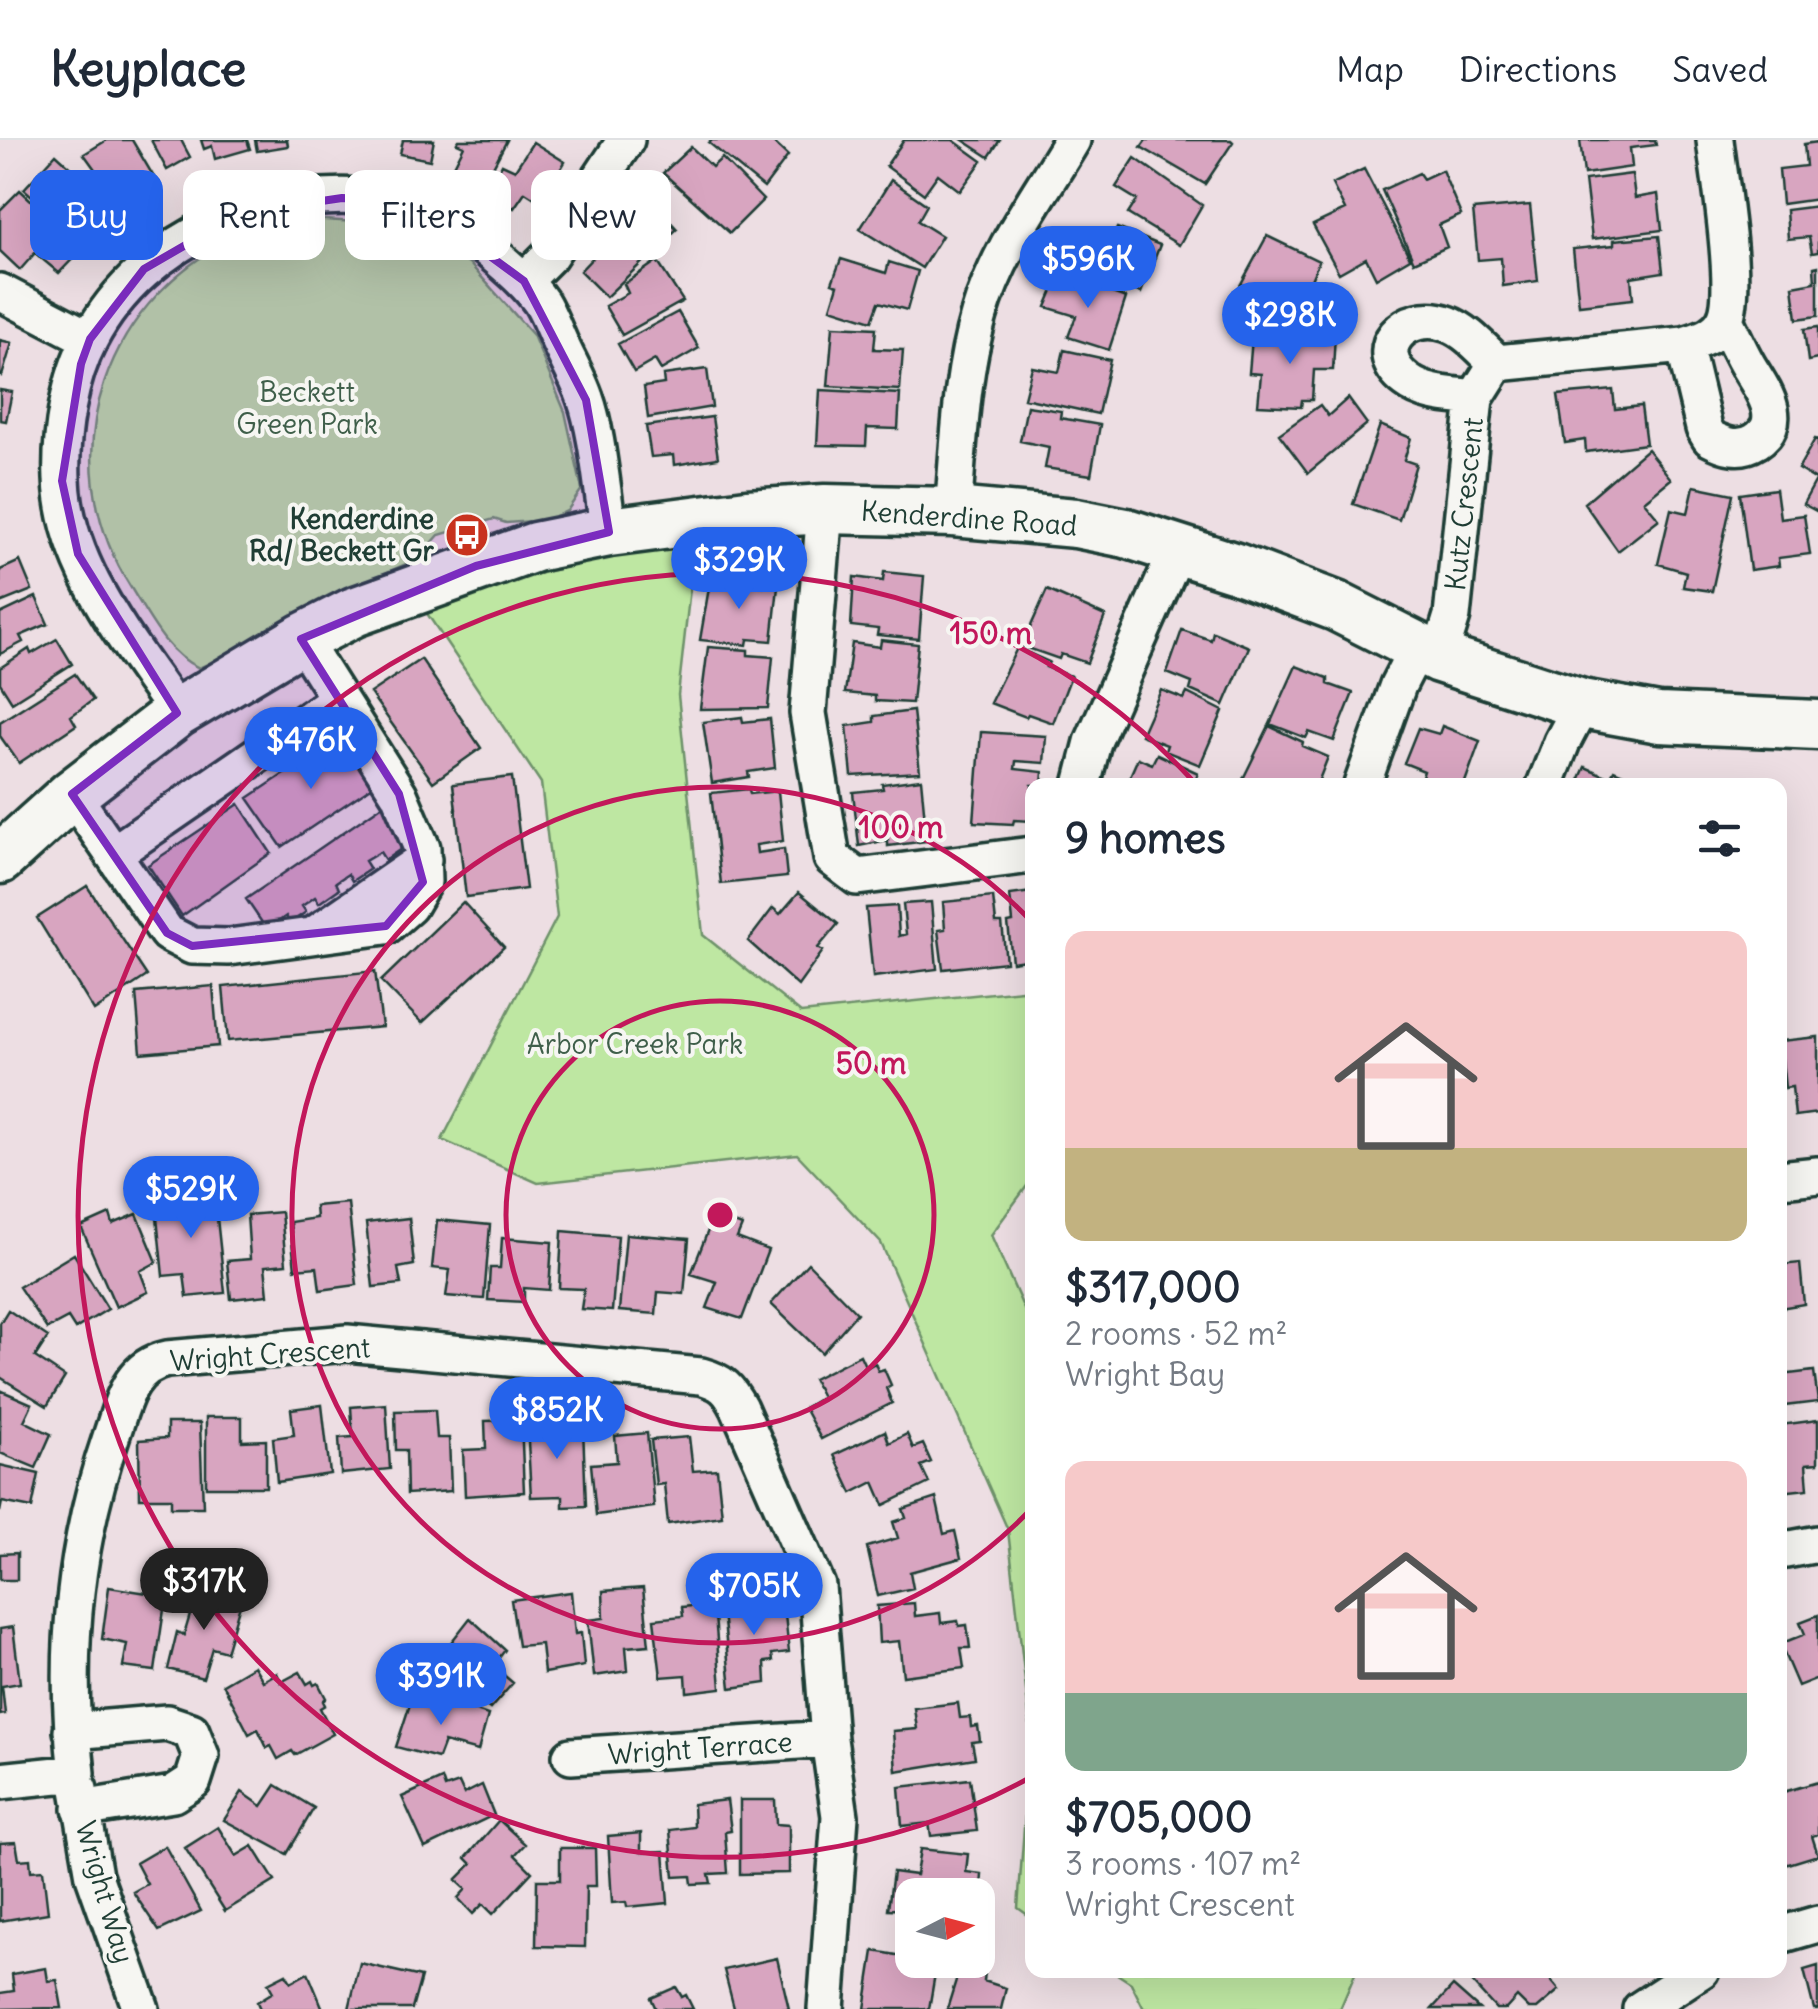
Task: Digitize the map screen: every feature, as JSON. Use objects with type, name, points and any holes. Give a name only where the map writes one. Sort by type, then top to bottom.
[{"type":"street","points":[[524,282],[549,256],[626,140]]},
{"type":"street","points":[[954,512],[965,378],[980,312],[1007,248],[1072,140]]},
{"type":"street","points":[[1475,398],[1428,391],[1410,384],[1392,361],[1395,333],[1418,322],[1445,322],[1464,333],[1497,363],[1684,345],[1708,337],[1725,320],[1730,294],[1715,140]]},
{"type":"street","points":[[177,713],[117,626],[78,554],[62,481],[64,441],[90,338],[122,292],[174,246],[206,227],[241,213],[296,201],[388,200],[438,218],[480,242],[542,304],[586,400],[609,532]]},
{"type":"street","points":[[0,292],[90,338]]},
{"type":"street","points":[[1684,345],[1704,428],[1710,438],[1735,447],[1761,438],[1769,427],[1768,398],[1725,320]]},
{"type":"street","name":"Kutz Crescent","points":[[1365,778],[1398,685],[1428,653],[1452,616],[1475,398],[1497,363]]},
{"type":"street","points":[[825,509],[808,713],[832,858],[857,877],[1025,856]]},
{"type":"street","name":"Kenderdine Road","points":[[0,859],[72,794],[177,713],[354,612],[535,547],[609,532],[746,514],[825,509],[954,512],[1076,524],[1178,548],[1336,606],[1428,653],[1582,704],[1660,718],[1818,726]]},
{"type":"street","points":[[1084,778],[1092,742],[1178,548]]},
{"type":"street","points":[[72,794],[167,933],[192,946],[228,948],[386,926],[409,906],[424,882],[422,848],[399,794],[301,639]]},
{"type":"street","points":[[113,854],[337,700]]},
{"type":"street","points":[[1548,778],[1582,704]]},
{"type":"street","points":[[1787,1178],[1818,1176]]},
{"type":"street","name":"Wright Crescent","points":[[77,1773],[70,1672],[75,1579],[95,1482],[131,1382],[150,1364],[167,1359],[347,1342],[701,1376],[728,1387],[816,1586],[840,1816],[826,2009]]},
{"type":"street","points":[[1787,1550],[1818,1544]]},
{"type":"street","points":[[72,1731],[167,1723],[191,1730],[202,1756],[193,1781],[173,1794],[82,1809]]},
{"type":"street","name":"Wright Terrace","points":[[572,1756],[830,1739]]},
{"type":"street","points":[[0,1780],[77,1773]]},
{"type":"street","name":"Wright Way","points":[[77,1773],[94,1876],[140,2009]]},
{"type":"street","points":[[1787,1933],[1818,1924]]},
{"type":"street","points":[[1641,2009],[1689,1978]]},
{"type":"highlighted area","points":[[342,198],[388,200],[438,218],[524,281],[586,400],[609,532],[476,566],[301,639],[399,794],[423,882],[386,926],[192,946],[167,933],[72,794],[177,713],[78,554],[62,481],[81,364],[90,339],[144,269],[241,213]]},
{"type":"green space","name":"Beckett Green Park","points":[[325,220],[345,221],[345,260],[463,260],[533,335],[565,412],[582,489],[567,511],[548,520],[506,523],[494,519],[439,535],[418,559],[322,600],[199,668],[177,654],[160,634],[131,588],[106,537],[94,485],[93,433],[104,383],[126,336],[158,294],[197,260],[325,260]]},
{"type":"green space","name":"Arbor Creek Park","points":[[660,544],[694,553],[678,695],[703,935],[801,1013],[1025,990],[1025,1189],[991,1235],[1025,1311],[1025,1681],[1008,1530],[881,1243],[797,1154],[538,1183],[442,1140],[557,917],[541,783],[424,609],[476,589]]},
{"type":"green space","name":"Arbor Creek Park","points":[[1025,1814],[1025,1913],[1018,1908]]},
{"type":"green space","points":[[1123,1978],[1353,1978],[1340,2009],[1144,2009],[1131,1983]]},
{"type":"building","points":[[107,140],[132,140],[150,170],[95,170],[84,154]]},
{"type":"building","points":[[151,140],[181,140],[190,157],[167,170]]},
{"type":"building","points":[[201,140],[247,140],[250,149],[215,159],[212,146],[204,149]]},
{"type":"building","points":[[255,140],[287,140],[288,146],[257,151]]},
{"type":"building","points":[[403,140],[434,140],[430,160],[400,154]]},
{"type":"building","points":[[507,140],[491,170],[452,170],[464,146],[457,143]]},
{"type":"building","points":[[771,140],[788,156],[764,188],[709,143]]},
{"type":"building","points":[[904,140],[953,140],[982,161],[960,191],[938,174],[924,194],[886,166]]},
{"type":"building","points":[[963,140],[1000,140],[989,157]]},
{"type":"building","points":[[1146,140],[1233,142],[1205,184],[1141,147]]},
{"type":"building","points":[[1580,140],[1655,140],[1656,145],[1630,148],[1632,167],[1584,174]]},
{"type":"building","points":[[533,142],[565,162],[560,170],[531,170],[531,196],[525,192],[514,208],[511,170],[499,170],[502,164],[515,170]]},
{"type":"building","points":[[1818,142],[1818,199],[1782,204],[1779,169],[1806,166],[1804,144]]},
{"type":"building","points":[[691,147],[712,167],[722,158],[763,200],[730,233],[671,180],[671,170],[666,170]]},
{"type":"building","points":[[56,154],[74,170],[41,170]]},
{"type":"building","points":[[1135,158],[1202,205],[1179,245],[1128,214],[1137,200],[1116,187]]},
{"type":"building","points":[[1364,169],[1410,258],[1376,278],[1366,258],[1339,273],[1313,225],[1345,210],[1332,184]]},
{"type":"building","points":[[1442,170],[1461,215],[1439,225],[1447,247],[1414,262],[1382,190],[1419,173],[1423,179]]},
{"type":"building","points":[[1632,174],[1635,198],[1658,194],[1662,230],[1592,239],[1585,180]]},
{"type":"building","points":[[891,180],[927,205],[918,221],[942,236],[922,268],[860,229]]},
{"type":"building","points":[[20,190],[30,199],[30,259],[20,270],[0,251],[0,210]]},
{"type":"building","points":[[1530,205],[1538,281],[1503,286],[1501,258],[1478,260],[1473,210]]},
{"type":"building","points":[[1818,206],[1818,252],[1812,253],[1809,237],[1788,239],[1786,210]]},
{"type":"building","points":[[1117,228],[1160,245],[1141,293],[1066,264],[1081,229],[1111,242]]},
{"type":"building","points":[[1267,236],[1319,261],[1311,280],[1340,294],[1324,330],[1236,293]]},
{"type":"building","points":[[1659,236],[1663,272],[1631,277],[1633,299],[1579,305],[1573,249]]},
{"type":"building","points":[[841,259],[886,273],[889,262],[918,271],[907,310],[879,302],[872,321],[831,308],[838,285],[832,283]]},
{"type":"building","points":[[43,260],[71,260],[59,273]]},
{"type":"building","points":[[590,260],[645,260],[606,297],[580,271]]},
{"type":"building","points":[[657,261],[683,301],[622,335],[605,306],[628,293],[624,284]]},
{"type":"building","points":[[1818,266],[1818,316],[1797,319],[1793,286],[1815,282],[1814,267]]},
{"type":"building","points":[[1060,274],[1126,298],[1109,350],[1068,337],[1076,316],[1046,307]]},
{"type":"building","points":[[678,312],[699,348],[661,370],[655,360],[634,372],[618,344]]},
{"type":"building","points":[[833,326],[876,328],[874,349],[903,350],[900,390],[828,386]]},
{"type":"building","points":[[1818,327],[1818,359],[1808,361],[1804,329]]},
{"type":"building","points":[[1302,332],[1335,334],[1333,370],[1314,370],[1312,400],[1302,400],[1301,407],[1258,405],[1261,374],[1249,373],[1252,338],[1301,339]]},
{"type":"building","points":[[0,340],[12,343],[2,376],[0,375]]},
{"type":"building","points":[[1064,350],[1110,360],[1098,414],[1024,398],[1032,367],[1059,372]]},
{"type":"building","points":[[707,369],[712,407],[648,418],[644,387],[664,384],[663,375]]},
{"type":"building","points":[[0,390],[12,392],[6,421],[0,420]]},
{"type":"building","points":[[820,390],[900,394],[898,429],[867,428],[866,446],[817,445]]},
{"type":"building","points":[[1613,390],[1615,409],[1641,406],[1646,444],[1586,452],[1585,440],[1565,443],[1558,395]]},
{"type":"building","points":[[1348,398],[1367,424],[1308,473],[1279,434],[1320,405],[1328,416]]},
{"type":"building","points":[[1027,406],[1061,411],[1060,418],[1100,425],[1091,475],[1045,468],[1049,447],[1020,441]]},
{"type":"building","points":[[712,417],[718,458],[674,465],[673,455],[651,457],[646,426]]},
{"type":"building","points":[[1380,425],[1411,438],[1404,460],[1416,464],[1399,520],[1353,504]]},
{"type":"building","points":[[1815,439],[1818,512],[1803,504],[1816,480],[1798,469]]},
{"type":"building","points":[[1647,449],[1671,479],[1644,501],[1659,519],[1618,551],[1584,503]]},
{"type":"building","points":[[1694,486],[1733,494],[1712,591],[1683,587],[1686,572],[1658,564],[1671,509],[1688,513]]},
{"type":"building","points":[[1776,489],[1780,518],[1804,515],[1810,554],[1778,558],[1779,566],[1750,570],[1740,494]]},
{"type":"building","points":[[20,561],[32,590],[0,603],[0,570]]},
{"type":"building","points":[[884,572],[924,576],[919,639],[877,635],[878,629],[851,626],[854,577],[883,581]]},
{"type":"building","points":[[711,576],[778,587],[772,641],[748,639],[747,645],[700,640]]},
{"type":"building","points":[[1047,590],[1105,616],[1087,663],[1061,654],[1059,659],[1022,646]]},
{"type":"building","points":[[36,597],[48,624],[20,636],[23,642],[0,654],[0,614]]},
{"type":"building","points":[[1182,630],[1211,640],[1213,632],[1249,647],[1224,705],[1190,690],[1192,683],[1167,673]]},
{"type":"building","points":[[57,639],[72,664],[12,702],[0,683],[0,668],[29,649],[31,654]]},
{"type":"building","points":[[881,640],[918,644],[912,703],[875,701],[875,696],[845,693],[852,643],[880,647]]},
{"type":"building","points":[[708,647],[748,650],[748,655],[773,657],[768,708],[700,709]]},
{"type":"building","points":[[1017,648],[1049,662],[1046,667],[1071,676],[1053,723],[990,703]]},
{"type":"building","points":[[421,659],[481,748],[433,782],[370,693]]},
{"type":"building","points":[[1296,666],[1353,693],[1334,741],[1309,732],[1306,738],[1270,724]]},
{"type":"building","points":[[75,674],[93,700],[71,716],[76,725],[19,763],[0,736],[0,722]]},
{"type":"building","points":[[1161,690],[1184,699],[1187,693],[1223,711],[1200,765],[1165,751],[1167,745],[1141,735]]},
{"type":"building","points":[[913,711],[920,772],[852,776],[847,726],[874,722],[874,716]]},
{"type":"building","points":[[742,717],[743,722],[770,719],[775,768],[712,783],[703,722]]},
{"type":"building","points":[[1269,726],[1328,757],[1320,778],[1243,778]]},
{"type":"building","points":[[1442,726],[1480,741],[1467,778],[1425,778],[1424,771],[1404,763],[1418,728],[1439,734]]},
{"type":"building","points":[[981,732],[1046,736],[1044,763],[1016,761],[1015,769],[1043,772],[1043,778],[1025,778],[1025,821],[1014,820],[1013,824],[974,822]]},
{"type":"building","points":[[341,736],[373,786],[282,847],[248,798]]},
{"type":"building","points":[[1157,754],[1198,773],[1196,778],[1129,778],[1138,758],[1152,764]]},
{"type":"building","points":[[1585,767],[1610,778],[1580,778]]},
{"type":"building","points":[[1614,770],[1633,778],[1610,778]]},
{"type":"building","points":[[512,777],[526,889],[466,897],[453,784]]},
{"type":"building","points":[[921,779],[927,841],[888,846],[888,840],[859,846],[853,792]]},
{"type":"building","points":[[749,789],[750,794],[778,791],[783,841],[756,845],[757,853],[784,849],[787,877],[721,884],[711,793]]},
{"type":"building","points":[[239,804],[271,853],[182,916],[148,865]]},
{"type":"building","points":[[383,805],[408,844],[385,860],[380,852],[365,861],[370,869],[352,881],[348,874],[336,882],[339,889],[319,903],[315,897],[302,906],[306,912],[290,923],[286,916],[267,930],[246,899]]},
{"type":"building","points":[[87,886],[147,976],[94,1011],[37,918]]},
{"type":"building","points":[[799,892],[838,924],[818,948],[823,951],[798,986],[748,941],[773,908],[780,914]]},
{"type":"building","points":[[1025,893],[1025,960],[1012,962],[1008,923],[1013,922],[1010,895]]},
{"type":"building","points":[[993,897],[996,923],[1002,923],[1006,962],[943,969],[938,930],[945,929],[943,902]]},
{"type":"building","points":[[463,902],[504,947],[422,1023],[381,981]]},
{"type":"building","points":[[931,902],[937,969],[873,977],[866,908],[897,906],[899,936],[906,934],[903,904]]},
{"type":"building","points":[[375,971],[382,1027],[228,1041],[223,987]]},
{"type":"building","points":[[213,986],[218,1046],[141,1053],[136,993]]},
{"type":"building","points":[[1818,1037],[1818,1113],[1795,1116],[1792,1087],[1787,1088],[1787,1040]]},
{"type":"building","points":[[214,1190],[225,1293],[187,1297],[184,1274],[163,1276],[155,1198]]},
{"type":"building","points":[[348,1203],[357,1285],[320,1290],[317,1267],[295,1269],[290,1222],[316,1218],[315,1206]]},
{"type":"building","points":[[281,1212],[286,1264],[265,1266],[268,1295],[231,1299],[227,1261],[250,1259],[247,1215]]},
{"type":"building","points":[[110,1214],[113,1224],[137,1214],[157,1262],[140,1271],[148,1292],[116,1307],[81,1227]]},
{"type":"building","points":[[714,1215],[742,1226],[737,1238],[768,1250],[742,1319],[707,1308],[717,1282],[691,1274]]},
{"type":"building","points":[[409,1218],[414,1265],[398,1268],[401,1284],[373,1287],[366,1223]]},
{"type":"building","points":[[437,1220],[490,1225],[484,1299],[446,1296],[450,1270],[432,1268]]},
{"type":"building","points":[[562,1231],[618,1236],[612,1311],[581,1309],[584,1289],[559,1288]]},
{"type":"building","points":[[626,1234],[689,1239],[684,1294],[658,1292],[656,1314],[619,1311]]},
{"type":"building","points":[[502,1238],[552,1242],[549,1290],[524,1288],[524,1302],[488,1300],[490,1268],[500,1268]]},
{"type":"building","points":[[74,1254],[108,1309],[75,1329],[68,1318],[47,1329],[19,1287]]},
{"type":"building","points":[[808,1263],[857,1313],[822,1353],[771,1304]]},
{"type":"building","points":[[1800,1263],[1804,1304],[1787,1307],[1787,1264]]},
{"type":"building","points":[[8,1310],[48,1337],[35,1357],[65,1377],[47,1406],[0,1377],[0,1323]]},
{"type":"building","points":[[860,1355],[866,1368],[875,1363],[878,1371],[884,1369],[891,1385],[886,1388],[892,1403],[821,1439],[804,1408],[822,1397],[813,1379]]},
{"type":"building","points":[[1814,1371],[1818,1402],[1787,1406],[1787,1374]]},
{"type":"building","points":[[0,1390],[32,1404],[24,1421],[51,1434],[36,1468],[0,1453]]},
{"type":"building","points":[[386,1404],[390,1469],[341,1474],[339,1438],[353,1437],[351,1407]]},
{"type":"building","points":[[322,1405],[330,1474],[277,1482],[273,1438],[294,1435],[291,1409]]},
{"type":"building","points":[[435,1410],[437,1438],[449,1438],[451,1491],[407,1494],[406,1450],[396,1450],[395,1411]]},
{"type":"building","points":[[206,1417],[242,1417],[242,1441],[266,1440],[266,1487],[206,1487]]},
{"type":"building","points":[[521,1420],[524,1492],[465,1496],[463,1450],[486,1449],[485,1421]]},
{"type":"building","points":[[1818,1420],[1818,1463],[1806,1464],[1808,1489],[1787,1491],[1787,1424]]},
{"type":"building","points":[[564,1422],[564,1428],[583,1427],[586,1506],[563,1507],[563,1496],[531,1497],[527,1423]]},
{"type":"building","points":[[167,1423],[200,1423],[203,1507],[171,1507],[171,1498],[140,1498],[139,1440],[167,1438]]},
{"type":"building","points":[[885,1431],[889,1443],[907,1434],[913,1448],[923,1444],[931,1462],[921,1466],[929,1483],[884,1505],[874,1482],[852,1493],[834,1455]]},
{"type":"building","points":[[647,1433],[654,1507],[596,1515],[591,1464],[617,1462],[615,1436]]},
{"type":"building","points":[[689,1437],[693,1471],[717,1469],[722,1516],[668,1524],[664,1484],[656,1485],[651,1440]]},
{"type":"building","points":[[0,1465],[39,1474],[32,1508],[2,1502],[0,1512]]},
{"type":"building","points":[[936,1498],[944,1534],[955,1531],[961,1558],[910,1572],[913,1588],[878,1596],[867,1547],[898,1538],[893,1522],[906,1518],[903,1509]]},
{"type":"building","points":[[17,1553],[17,1580],[0,1580],[0,1554]]},
{"type":"building","points":[[109,1587],[166,1596],[155,1671],[123,1667],[127,1644],[102,1639]]},
{"type":"building","points":[[198,1588],[241,1601],[226,1652],[212,1648],[203,1678],[168,1669],[177,1632],[184,1635]]},
{"type":"building","points":[[643,1588],[649,1645],[626,1647],[628,1671],[594,1676],[588,1620],[604,1618],[603,1591]]},
{"type":"building","points":[[571,1592],[575,1634],[581,1633],[584,1666],[544,1673],[541,1644],[518,1646],[511,1600]]},
{"type":"building","points":[[783,1596],[789,1652],[772,1654],[773,1661],[765,1662],[766,1683],[731,1688],[722,1603]]},
{"type":"building","points":[[914,1603],[915,1616],[940,1613],[941,1623],[958,1621],[959,1626],[967,1625],[970,1648],[961,1648],[964,1668],[903,1676],[899,1641],[879,1643],[877,1606]]},
{"type":"building","points":[[714,1604],[721,1688],[687,1692],[686,1675],[661,1677],[654,1619],[683,1616],[682,1607]]},
{"type":"building","points":[[1818,1615],[1818,1678],[1798,1686],[1787,1660],[1787,1641],[1805,1634],[1800,1622]]},
{"type":"building","points":[[470,1618],[505,1650],[493,1666],[513,1683],[490,1709],[460,1686],[465,1679],[438,1659]]},
{"type":"building","points":[[13,1627],[20,1683],[2,1686],[5,1714],[0,1715],[0,1629]]},
{"type":"building","points":[[254,1666],[263,1681],[277,1673],[281,1682],[300,1672],[307,1684],[318,1683],[326,1698],[320,1708],[333,1734],[295,1755],[292,1751],[278,1759],[271,1746],[267,1748],[258,1729],[249,1734],[223,1684]]},
{"type":"building","points":[[412,1698],[449,1709],[451,1702],[488,1715],[478,1751],[444,1742],[438,1758],[396,1747]]},
{"type":"building","points":[[958,1703],[960,1718],[970,1717],[971,1727],[978,1726],[980,1741],[972,1742],[975,1758],[896,1771],[893,1731],[917,1729],[914,1708]]},
{"type":"building","points":[[442,1779],[445,1788],[459,1783],[464,1794],[482,1785],[494,1815],[425,1848],[402,1797]]},
{"type":"building","points":[[970,1779],[977,1831],[931,1836],[929,1823],[902,1826],[899,1787]]},
{"type":"building","points":[[1818,1782],[1818,1834],[1812,1836],[1818,1855],[1787,1864],[1787,1791]]},
{"type":"building","points":[[276,1785],[314,1808],[287,1854],[224,1820],[242,1792],[262,1806]]},
{"type":"building","points":[[727,1800],[731,1831],[725,1832],[728,1873],[709,1874],[711,1883],[692,1884],[691,1876],[674,1877],[670,1830],[694,1827],[693,1804]]},
{"type":"building","points":[[740,1800],[775,1800],[776,1824],[789,1825],[789,1873],[740,1874]]},
{"type":"building","points":[[499,1820],[525,1844],[515,1855],[532,1872],[493,1914],[483,1904],[473,1914],[458,1898],[466,1889],[456,1880],[472,1864],[466,1858]]},
{"type":"building","points":[[218,1827],[236,1856],[253,1846],[275,1881],[225,1911],[185,1848]]},
{"type":"building","points":[[641,1833],[641,1852],[664,1851],[668,1903],[627,1907],[626,1902],[612,1903],[608,1836]]},
{"type":"building","points":[[16,1842],[19,1860],[30,1859],[31,1871],[43,1870],[48,1913],[0,1921],[0,1843]]},
{"type":"building","points":[[165,1846],[201,1911],[159,1931],[133,1892],[147,1884],[136,1863]]},
{"type":"building","points":[[560,1848],[595,1848],[596,1886],[586,1886],[585,1947],[536,1946],[537,1880],[560,1880]]},
{"type":"building","points":[[920,1849],[968,1854],[966,1872],[982,1874],[982,1878],[895,1878],[895,1909],[888,1909],[893,1872],[916,1875]]},
{"type":"building","points":[[874,1951],[895,1955],[895,1978],[934,1978],[929,2009],[865,2009]]},
{"type":"building","points":[[777,1958],[789,2009],[732,2009],[724,1970]]},
{"type":"building","points":[[360,1963],[421,1977],[412,2009],[349,2009]]},
{"type":"building","points":[[1818,1966],[1818,2009],[1814,2009],[1804,1970]]},
{"type":"building","points":[[46,1968],[48,1981],[57,1980],[62,2008],[0,2009],[0,1993],[14,1991],[12,1974]]},
{"type":"building","points":[[308,1973],[323,2009],[260,2009],[257,2002],[273,1992],[268,1983],[286,1974],[291,1982]]},
{"type":"building","points":[[957,1978],[984,1978],[1006,1988],[1001,2009],[947,2009]]},
{"type":"building","points":[[1468,1978],[1549,1978],[1559,1990],[1537,2009],[1529,2009],[1517,1997],[1506,2009],[1496,2009]]},
{"type":"building","points":[[1453,1986],[1479,2009],[1432,2009]]},
{"type":"building","points":[[676,1987],[682,1997],[686,1995],[693,2009],[656,2009],[651,1998]]},
{"type":"place","name":"Kenderdine Rd/ Beckett Gr","points":[[467,535]]}]
